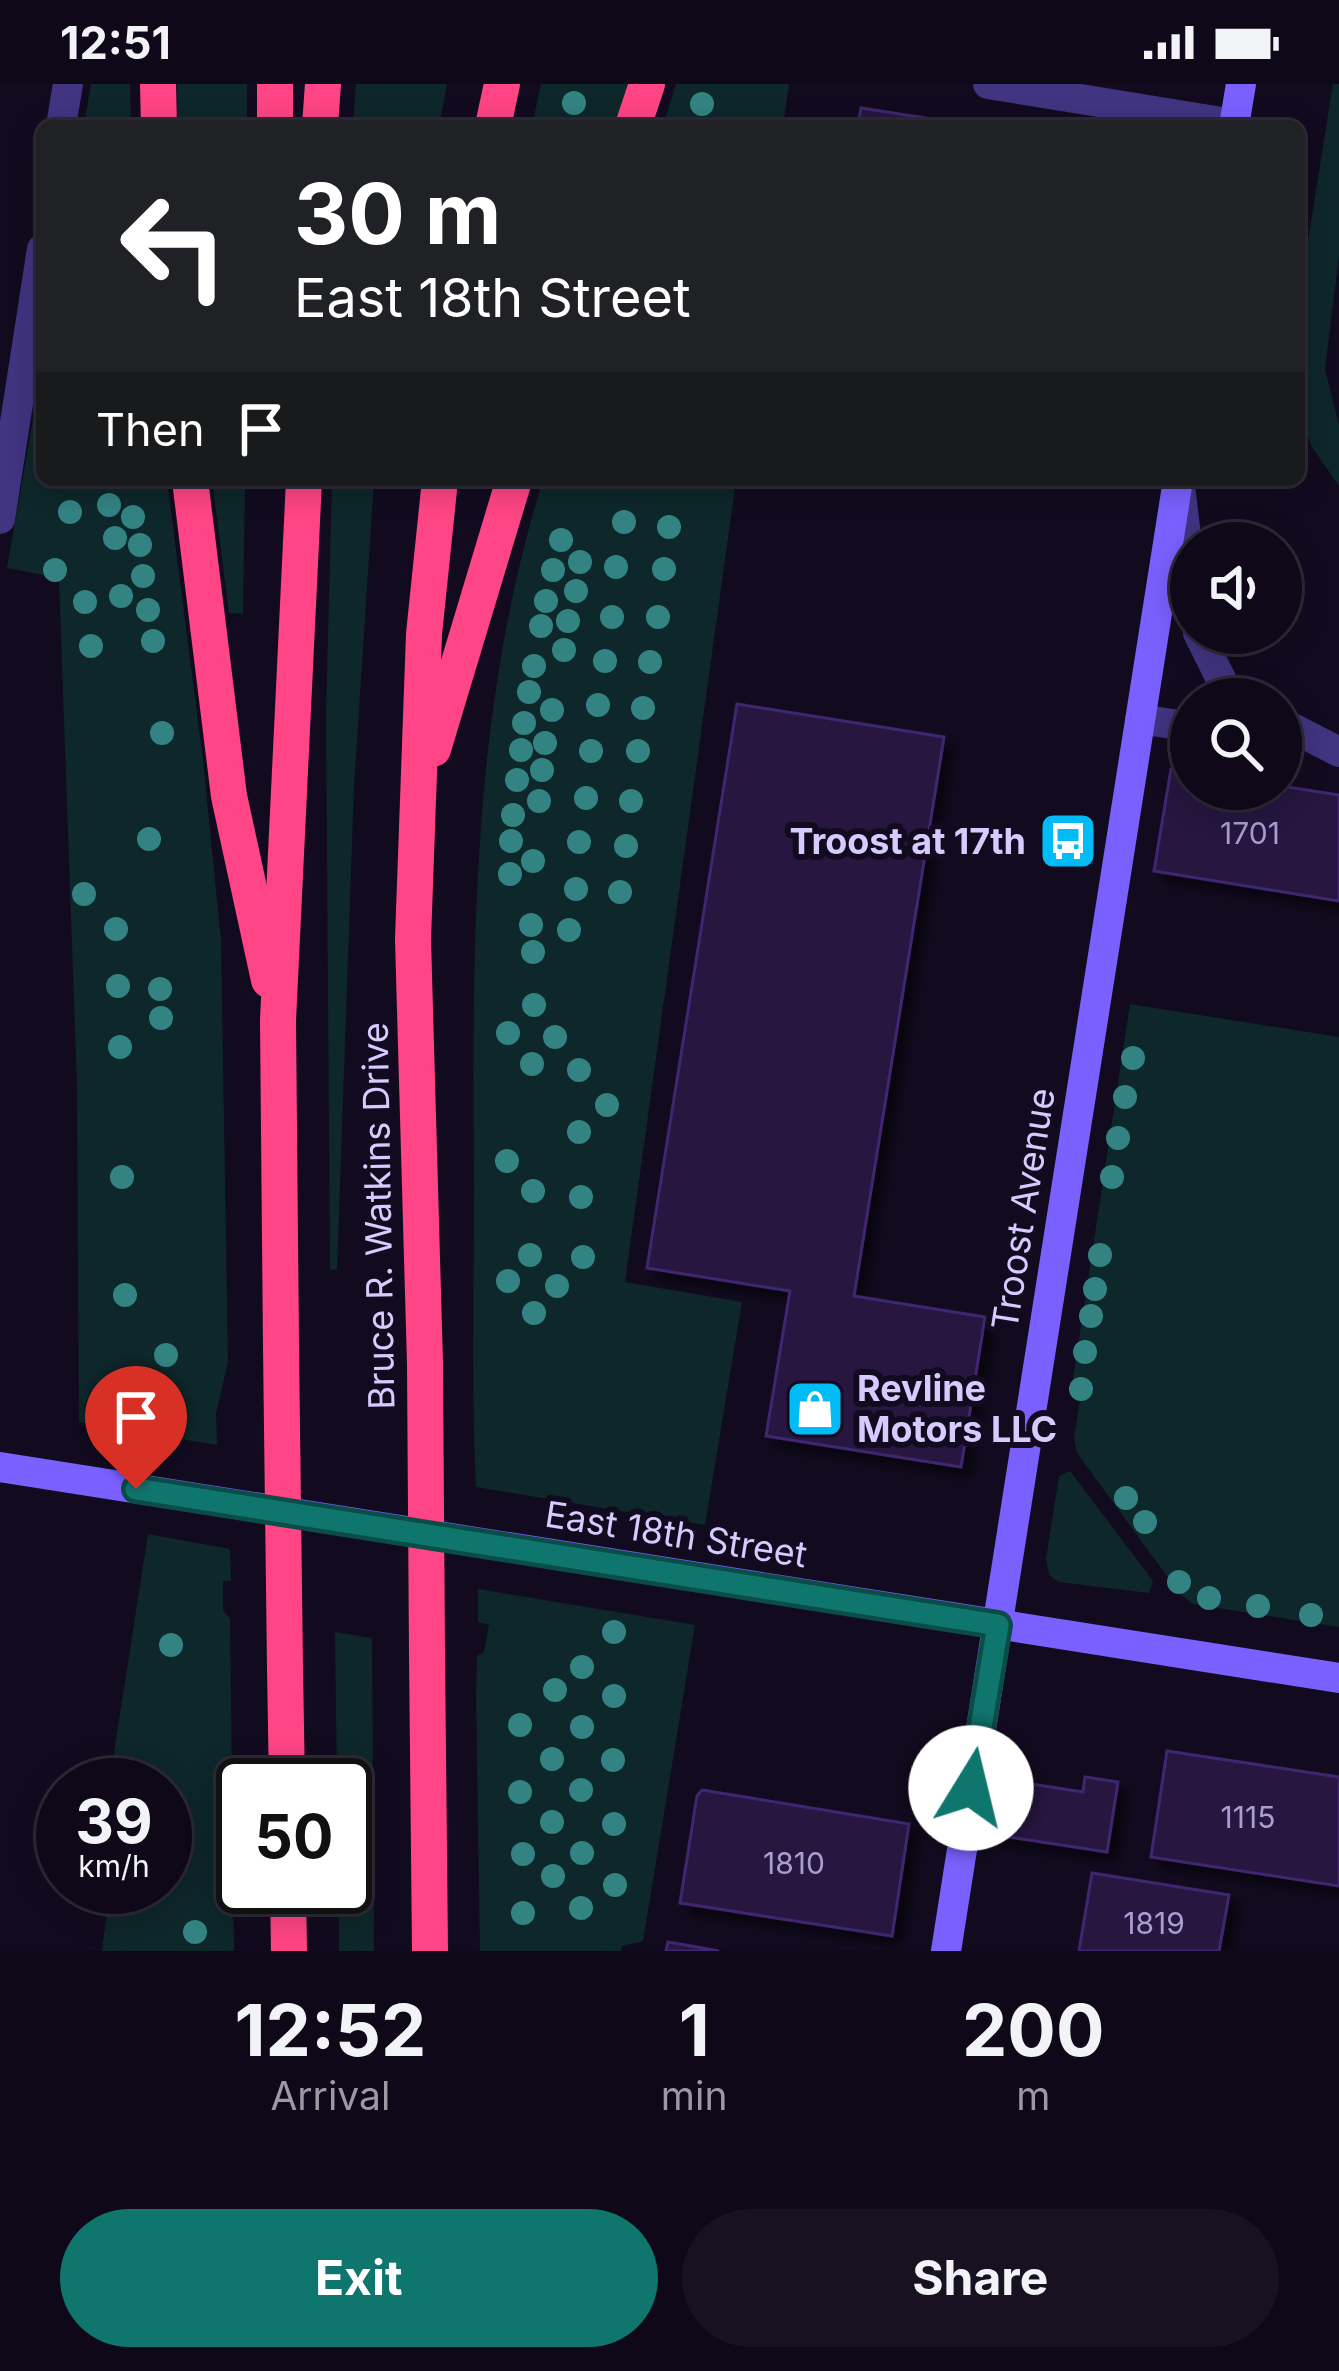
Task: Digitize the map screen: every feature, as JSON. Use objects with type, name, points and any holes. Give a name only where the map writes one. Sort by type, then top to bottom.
[{"type":"highway","points":[[158,84],[159,120]]},
{"type":"highway","points":[[275,84],[275,120]]},
{"type":"highway","points":[[320,120],[323,84]]},
{"type":"highway","points":[[494,120],[502,84]]},
{"type":"highway","points":[[635,120],[647,84]]},
{"type":"highway","points":[[191,486],[229,796],[278,1020]]},
{"type":"highway","points":[[287,1758],[278,1020],[304,486]]},
{"type":"highway","name":"Bruce R. Watkins Drive","points":[[430,1951],[425,1364],[413,939],[424,634],[439,486]]},
{"type":"highway","points":[[418,799],[512,486]]},
{"type":"highway","points":[[288,1914],[289,1951]]},
{"type":"main road","points":[[1235,120],[1241,84]]},
{"type":"main road","name":"Troost Avenue","points":[[946,1951],[1178,486]]},
{"type":"main road","name":"East 18th Street","points":[[0,1467],[1339,1678]]},
{"type":"street","points":[[62,120],[68,84]]},
{"type":"street","points":[[988,84],[1204,120]]},
{"type":"street","points":[[0,520],[36,288]]},
{"type":"street","points":[[1180,486],[1184,522]]},
{"type":"street","points":[[1140,719],[1170,724]]},
{"type":"street","points":[[1302,733],[1339,753]]},
{"type":"street","points":[[1302,747],[1339,753]]},
{"type":"green space","points":[[91,84],[130,84],[131,120],[85,120]]},
{"type":"green space","points":[[177,84],[247,84],[247,120],[178,120]]},
{"type":"green space","points":[[356,84],[447,84],[440,120],[353,120]]},
{"type":"green space","points":[[541,84],[628,84],[618,120],[533,120]]},
{"type":"green space","points":[[676,84],[789,84],[784,120],[665,120]]},
{"type":"green space","points":[[1333,84],[1339,84],[1339,256],[1325,369],[1339,425],[1339,486],[1305,428],[1305,259]]},
{"type":"green space","points":[[36,402],[36,486],[168,486],[221,940],[228,1362],[216,1414],[217,1445],[79,1422],[77,1085],[59,578],[7,568]]},
{"type":"green space","points":[[213,486],[245,486],[243,614],[229,613]]},
{"type":"green space","points":[[332,486],[374,486],[354,786],[337,1269],[330,1270],[326,715]]},
{"type":"green space","points":[[541,486],[735,486],[625,1282],[742,1302],[705,1525],[476,1487],[476,919],[489,742],[519,567]]},
{"type":"green space","points":[[1130,1004],[1339,1037],[1339,1627],[1193,1604],[1180,1594],[1077,1453],[1074,1438],[1081,1394],[1071,1392]]},
{"type":"green space","points":[[1070,1471],[1153,1581],[1149,1593],[1059,1582],[1049,1575],[1046,1559],[1059,1476]]},
{"type":"green space","points":[[148,1534],[230,1549],[231,1581],[223,1581],[223,1610],[230,1619],[232,1758],[216,1758],[216,1914],[234,1914],[234,1951],[102,1951],[107,1914],[192,1914],[192,1758],[113,1758]]},
{"type":"green space","points":[[478,1589],[695,1625],[643,1941],[622,1946],[621,1951],[480,1951],[477,1656],[484,1652],[489,1625],[478,1622]]},
{"type":"green space","points":[[335,1632],[372,1638],[374,1951],[339,1951],[339,1914],[372,1914],[372,1758],[337,1758]]},
{"type":"building","points":[[861,108],[938,120],[859,120]]},
{"type":"building","points":[[737,704],[944,737],[854,1296],[985,1317],[961,1467],[766,1436],[790,1291],[647,1268]]},
{"type":"building","points":[[1170,775],[1170,810],[1302,810],[1302,789],[1339,795],[1339,901],[1154,871]]},
{"type":"building","points":[[1167,1751],[1339,1777],[1339,1886],[1151,1857]]},
{"type":"building","points":[[1085,1777],[1118,1782],[1107,1852],[996,1835],[1005,1780],[1083,1792]]},
{"type":"building","points":[[702,1790],[909,1824],[892,1936],[680,1903],[697,1796]]},
{"type":"building","points":[[1092,1873],[1229,1895],[1219,1951],[1079,1951]]},
{"type":"building","points":[[668,1942],[719,1951],[666,1951]]},
{"type":"place","name":"Troost at 17th","points":[[1068,841]]},
{"type":"place","name":"Revline Motors LLC","points":[[815,1409]]},
{"type":"route","points":[[136,1489],[998,1625],[971,1788]]}]
